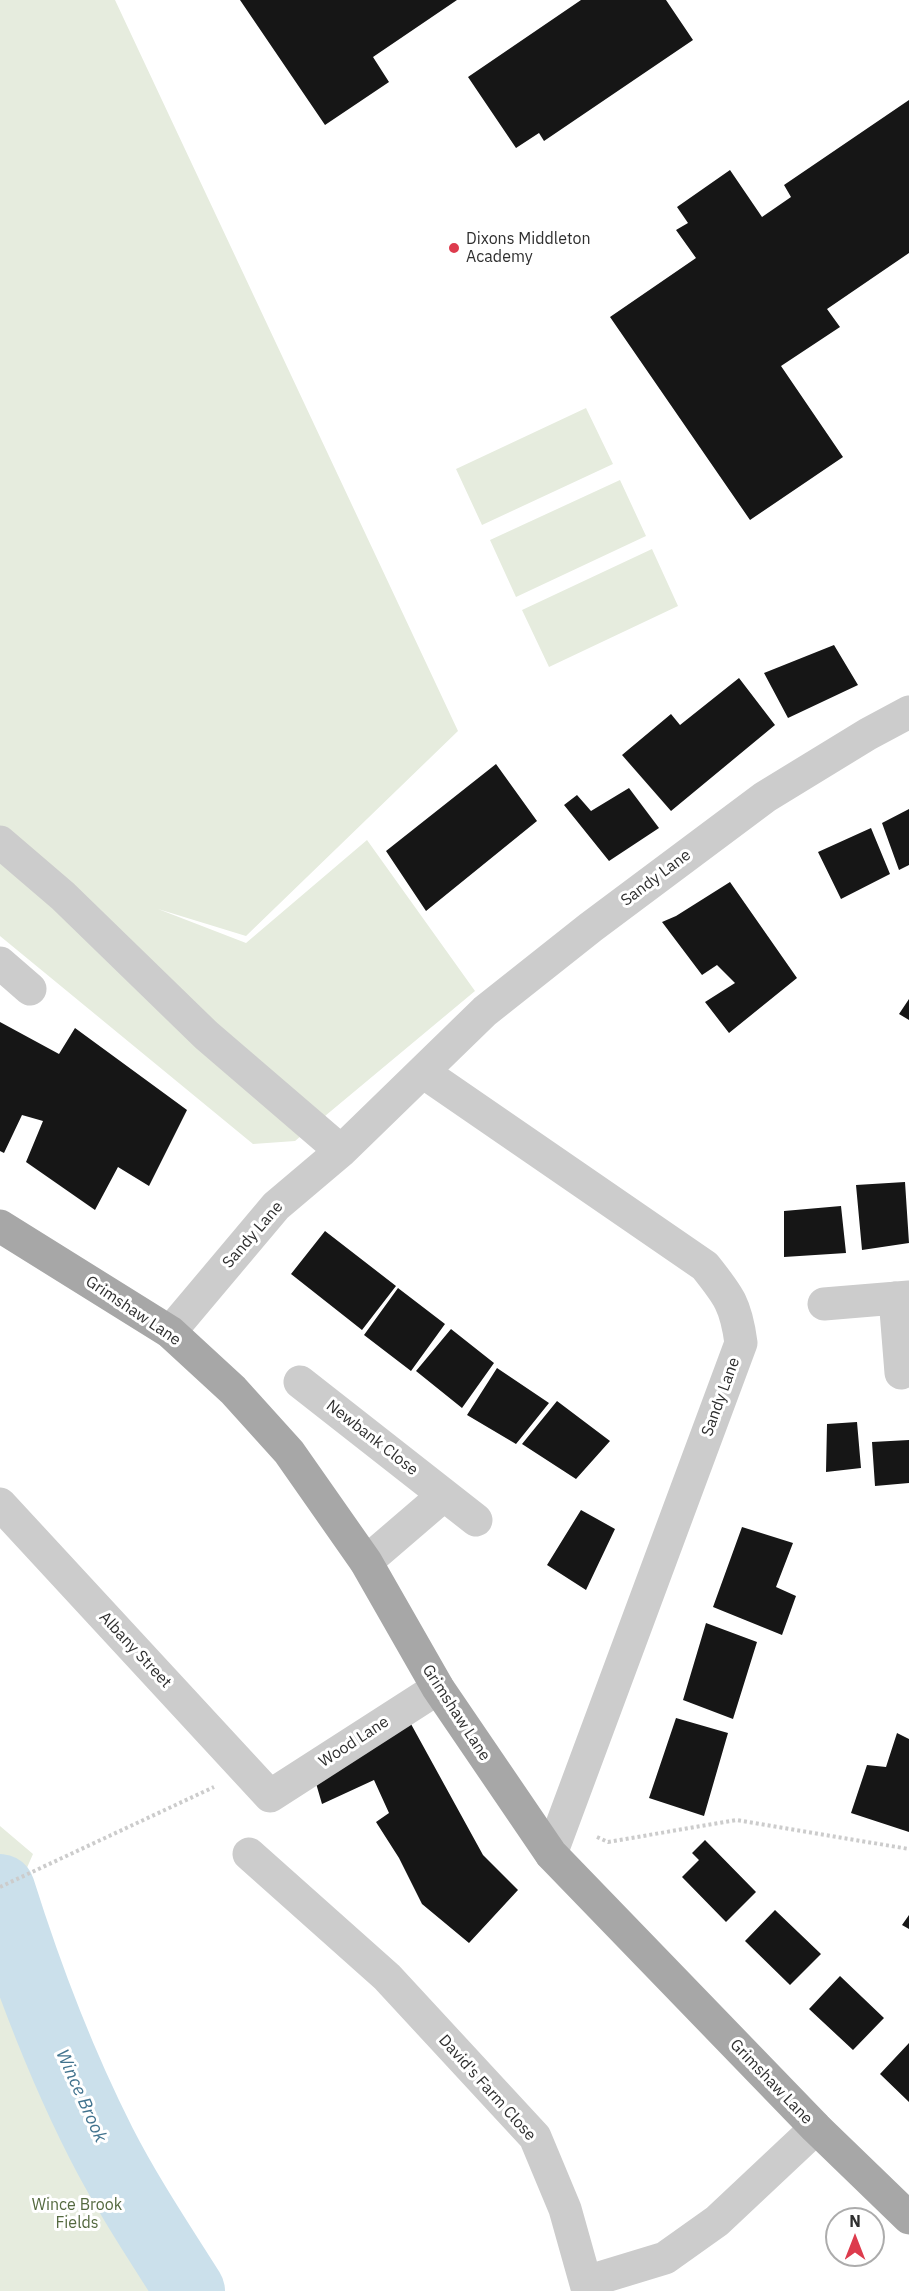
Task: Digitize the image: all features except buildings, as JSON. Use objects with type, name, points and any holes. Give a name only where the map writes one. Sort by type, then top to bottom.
[{"type":"main road","name":"Grimshaw Lane","points":[[0,1226],[170,1332],[232,1390],[289,1452],[366,1562],[438,1688],[551,1854],[816,2128],[909,2218]]},
{"type":"street","name":"Sandy Lane","points":[[170,1332],[276,1206],[341,1151],[485,1011],[555,955],[765,797],[868,734],[909,712]]},
{"type":"street","points":[[0,842],[63,896],[206,1035],[341,1151]]},
{"type":"street","points":[[0,963],[30,990]]},
{"type":"street","name":"Sandy Lane","points":[[423,1072],[705,1266],[729,1296],[739,1322],[741,1343],[551,1854]]},
{"type":"street","points":[[824,1304],[902,1298],[901,1372]]},
{"type":"street","name":"Newbank Close","points":[[300,1382],[477,1520]]},
{"type":"street","points":[[366,1562],[444,1495]]},
{"type":"street","name":"Albany Street","points":[[0,1504],[270,1796]]},
{"type":"street","name":"Wood Lane","points":[[270,1796],[438,1688]]},
{"type":"street","name":"David's Farm Close","points":[[249,1854],[387,1977],[535,2137],[565,2209],[587,2287],[665,2258],[717,2221],[816,2128]]},
{"type":"path","points":[[0,1887],[248,1772]]},
{"type":"path","points":[[564,1822],[608,1842],[736,1820],[909,1849]]},
{"type":"green space","points":[[0,0],[115,0],[458,731],[246,936],[158,909],[246,943],[367,840],[475,991],[295,1141],[253,1144],[0,936]]},
{"type":"green space","points":[[586,408],[613,464],[482,525],[456,469]]},
{"type":"green space","points":[[620,480],[646,536],[516,597],[490,540]]},
{"type":"green space","points":[[652,549],[678,606],[549,667],[522,610]]},
{"type":"green space","name":"Wince Brook Fields","points":[[0,1826],[33,1854],[19,1886],[97,2087],[174,2234],[207,2291],[0,2291]]},
{"type":"waterway","name":"Wince Brook","points":[[0,1889],[45,2018],[86,2112],[122,2181],[190,2291]]},
{"type":"place","name":"Dixons Middleton Academy","points":[[454,248]]}]
